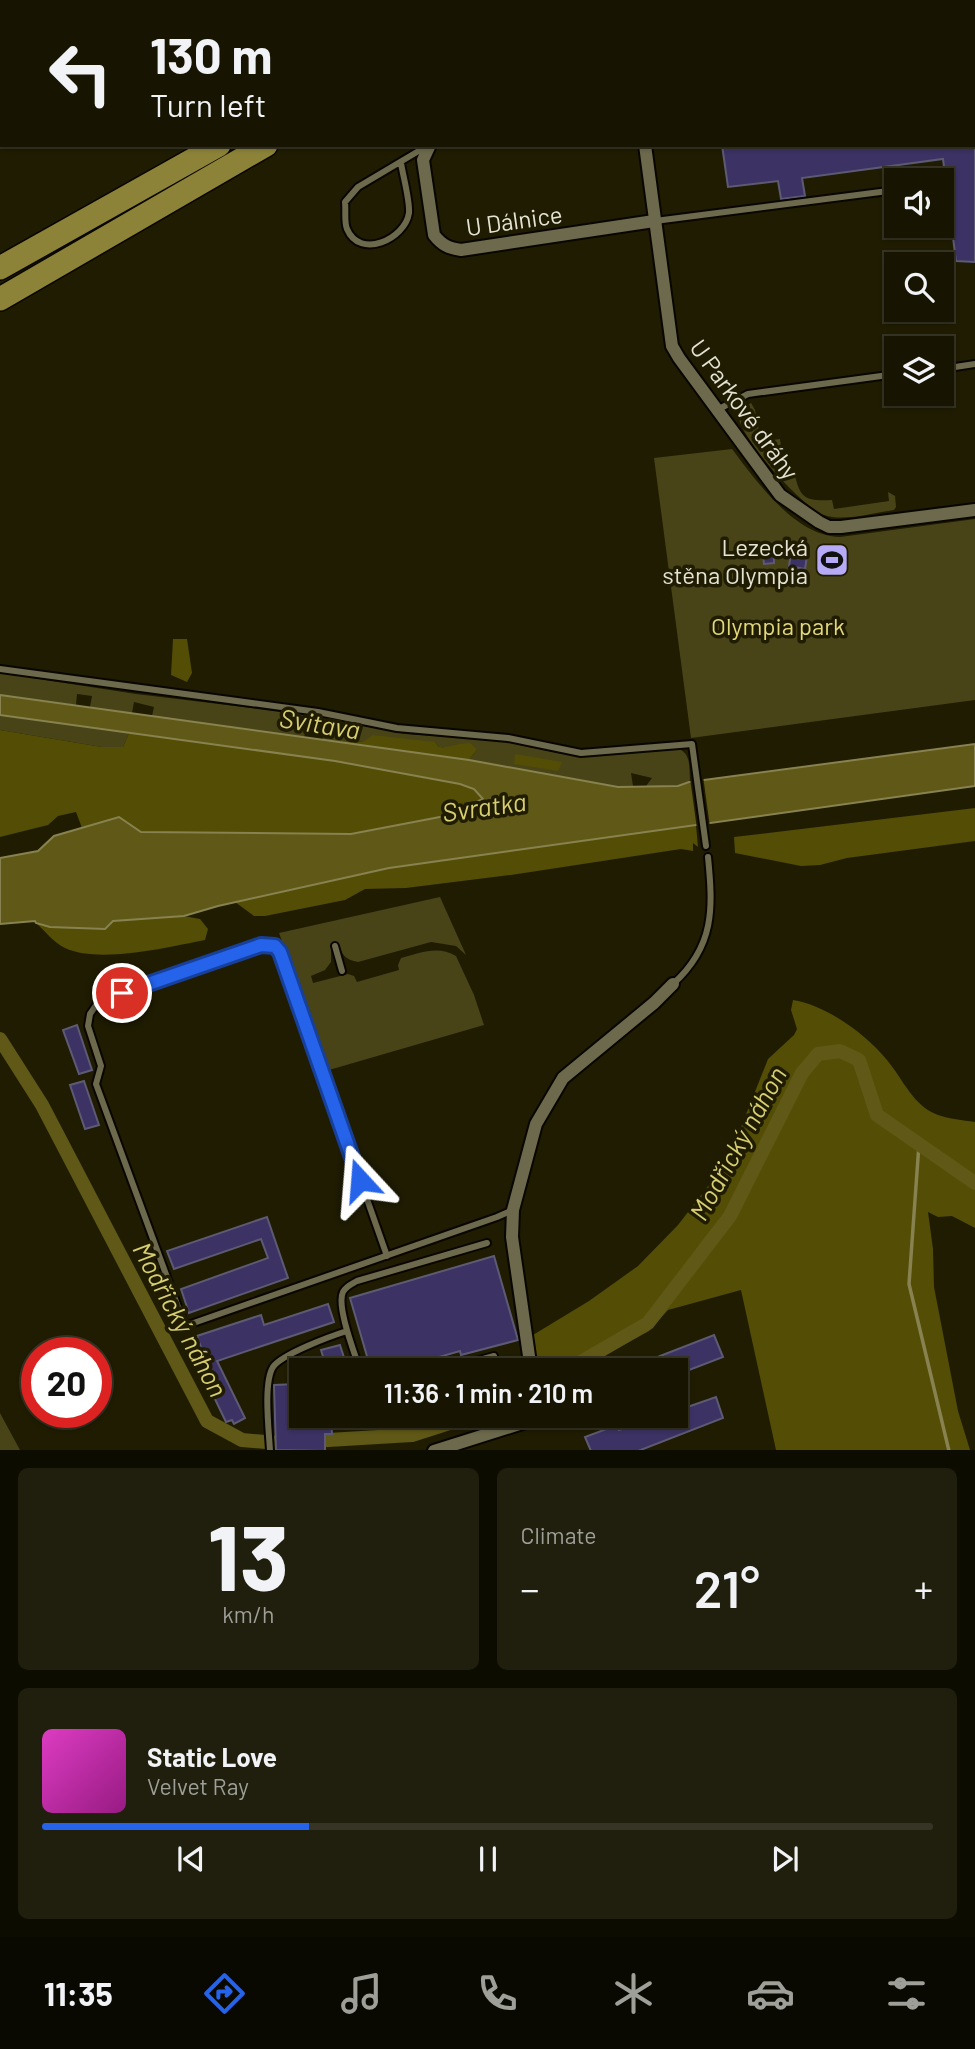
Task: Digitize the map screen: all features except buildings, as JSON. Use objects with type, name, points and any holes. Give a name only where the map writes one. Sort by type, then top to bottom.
[{"type":"highway","points":[[0,268],[215,147]]},
{"type":"highway","points":[[0,299],[263,147]]},
{"type":"street","name":"U Dálnice","points":[[428,147],[424,160],[434,235],[441,245],[452,249],[654,221]]},
{"type":"street","name":"U Parkové dráhy","points":[[645,147],[672,346],[780,495],[829,527],[975,510]]},
{"type":"street","points":[[530,1358],[512,1237],[513,1210],[537,1124],[563,1079],[673,984]]},
{"type":"street","points":[[437,1450],[507,1428]]},
{"type":"lane","points":[[401,163],[409,213],[401,229],[388,242],[372,245],[357,242],[347,229],[345,202],[358,187],[426,147]]},
{"type":"lane","points":[[654,221],[884,192]]},
{"type":"lane","points":[[954,367],[975,364]]},
{"type":"lane","points":[[717,410],[748,394],[884,376]]},
{"type":"lane","points":[[0,669],[318,712],[397,728],[508,738],[582,752],[692,744],[706,846]]},
{"type":"lane","points":[[673,984],[690,965],[708,930],[712,909],[708,857]]},
{"type":"lane","points":[[387,1256],[280,952],[275,946],[261,945],[99,1001],[90,1014],[88,1026],[101,1066],[96,1084],[185,1326],[387,1256],[513,1210]]},
{"type":"lane","points":[[335,946],[342,971]]},
{"type":"lane","points":[[356,1358],[348,1332],[342,1294],[346,1288],[357,1281],[487,1243]]},
{"type":"lane","points":[[270,1450],[268,1378],[274,1366],[296,1352],[348,1332]]},
{"type":"lane","points":[[487,1358],[494,1356]]},
{"type":"green space","points":[[751,403],[760,436],[771,434],[772,440],[780,439],[785,476],[795,475],[800,490],[806,497],[832,500],[834,509],[889,501],[888,492],[895,496],[894,510],[840,518],[824,515],[814,509],[771,468],[746,435],[738,410]]},
{"type":"green space","name":"Olympia park","points":[[732,449],[778,505],[808,527],[823,534],[840,537],[975,519],[975,700],[691,738],[654,458]]},
{"type":"green space","points":[[0,673],[136,694],[311,715],[405,734],[496,740],[558,753],[591,756],[679,749],[686,754],[690,779],[678,786],[646,786],[652,778],[631,773],[633,786],[618,787],[469,760],[477,750],[439,747],[435,742],[345,740],[343,743],[322,740],[325,732],[307,728],[304,737],[152,716],[154,707],[134,702],[132,713],[90,707],[92,696],[77,694],[76,705],[0,695]]},
{"type":"green space","points":[[0,715],[129,733],[123,747],[102,747],[0,730]]},
{"type":"green space","points":[[440,897],[466,955],[456,946],[431,942],[358,962],[344,956],[337,943],[331,945],[331,962],[325,970],[311,976],[313,983],[348,974],[354,976],[357,982],[399,970],[401,958],[429,951],[442,951],[456,956],[484,1025],[329,1070],[279,933]]},
{"type":"green space","points":[[0,1413],[20,1450],[0,1450]]},
{"type":"shaded area","points":[[173,639],[187,639],[192,673],[187,682],[171,675]]},
{"type":"shaded area","points":[[0,730],[102,747],[123,747],[129,733],[335,761],[460,784],[474,789],[483,799],[445,816],[351,834],[141,832],[119,817],[82,828],[76,812],[58,816],[48,825],[0,837]]},
{"type":"shaded area","points":[[373,735],[435,742],[439,747],[470,743],[477,750],[469,760],[343,743],[345,740],[363,742]]},
{"type":"shaded area","points":[[515,754],[562,762],[558,771],[514,764]]},
{"type":"shaded area","points":[[975,808],[975,841],[801,866],[735,853],[734,837]]},
{"type":"shaded area","points":[[696,825],[698,847],[693,843],[693,851],[681,849],[406,888],[365,889],[345,900],[265,916],[254,916],[235,902],[388,868]]},
{"type":"shaded area","points":[[184,916],[200,919],[208,929],[205,940],[115,954],[79,953],[65,948],[36,923],[49,927],[105,929],[113,921]]},
{"type":"shaded area","points":[[793,1000],[832,1014],[878,1050],[915,1099],[929,1111],[975,1122],[975,1228],[952,1216],[938,1217],[928,1212],[934,1287],[958,1411],[970,1450],[776,1450],[741,1290],[668,1310],[649,1331],[600,1358],[534,1358],[528,1338],[589,1301],[638,1266],[678,1225],[728,1160],[768,1059],[797,1029],[791,1010]]},
{"type":"water","name":"Svratka","points":[[0,695],[469,760],[618,787],[678,786],[689,782],[975,744],[975,786],[389,868],[184,916],[113,921],[105,929],[50,927],[35,921],[0,924],[0,858],[38,851],[54,836],[119,817],[141,832],[351,834],[445,816],[483,799],[474,789],[460,784],[335,761],[0,715]]},
{"type":"pier","points":[[703,776],[710,827],[697,829],[690,778]]},
{"type":"waterway","name":"Modřický náhon","points":[[0,1039],[42,1105],[207,1421],[242,1440],[278,1443],[412,1435],[434,1428]]},
{"type":"waterway","name":"Modřický náhon","points":[[588,1358],[648,1323],[730,1216],[802,1073],[818,1054],[840,1051],[859,1060],[877,1115],[975,1183]]},
{"type":"waterway","points":[[919,1144],[909,1284],[949,1450]]},
{"type":"place","name":"Lezecká stěna Olympia","points":[[832,560]]},
{"type":"route","points":[[122,993],[261,945],[275,946],[280,952],[360,1180]]},
{"type":"water label","name":"Svitava","points":[[320,723]]}]
